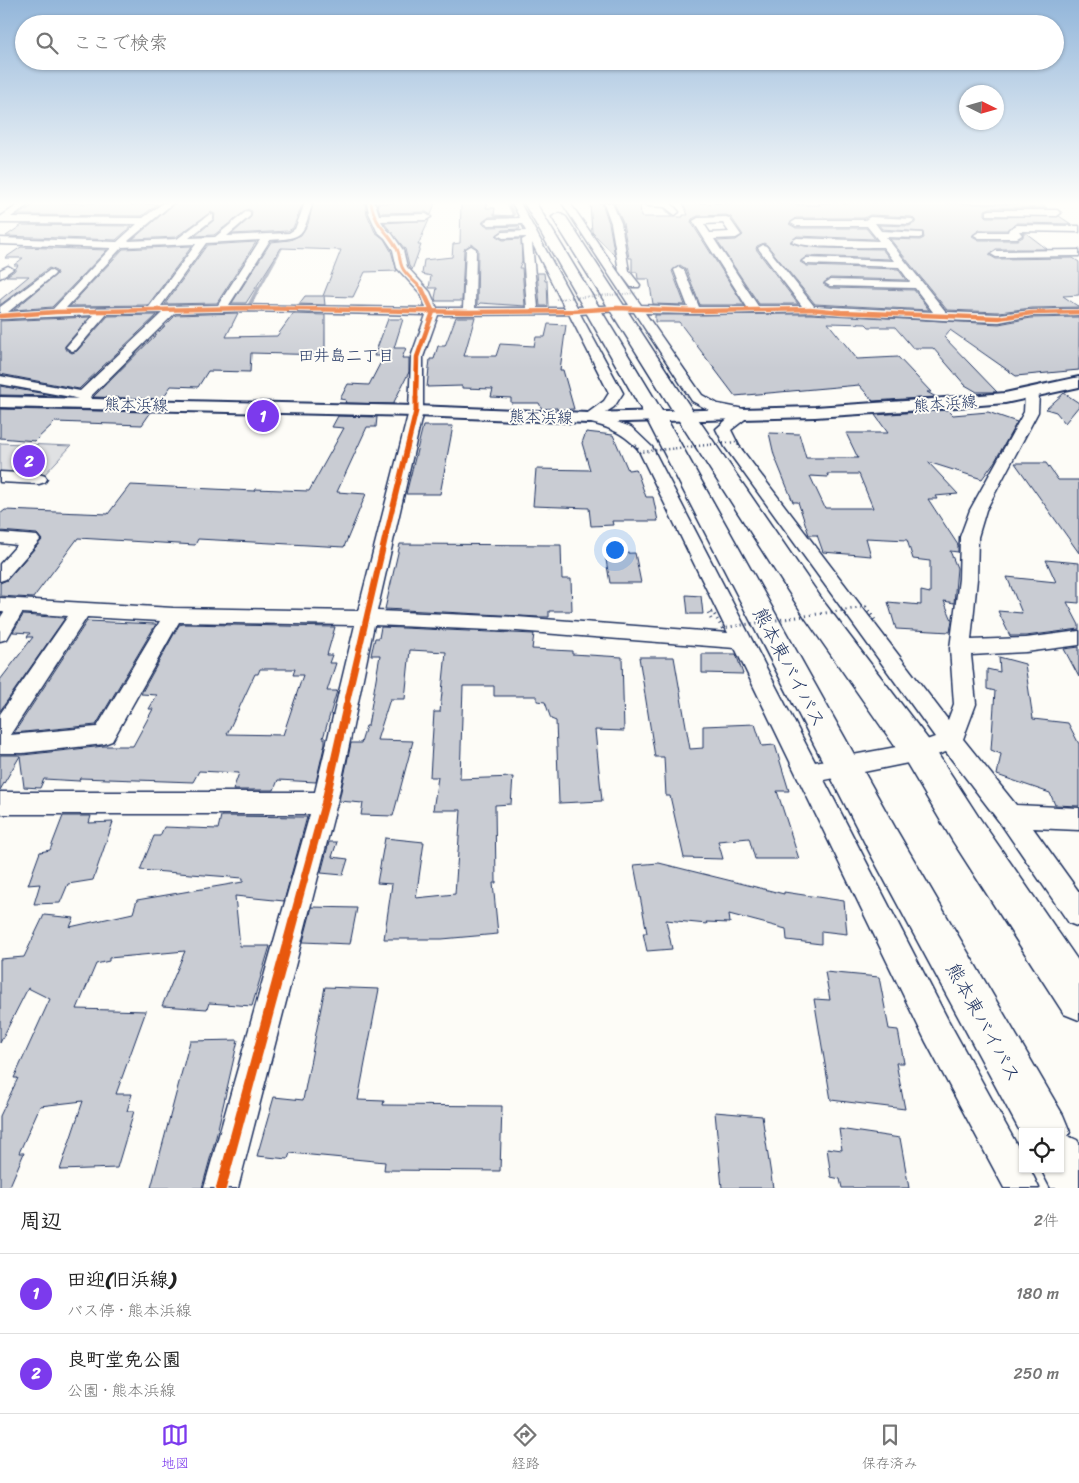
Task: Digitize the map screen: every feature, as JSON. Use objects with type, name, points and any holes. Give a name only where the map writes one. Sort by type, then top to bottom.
[{"type":"highway","name":"熊本東バイパス","points":[[569,258],[611,306],[655,416],[843,766],[1044,1128]]},
{"type":"highway","name":"熊本東バイパス","points":[[583,258],[611,306],[816,612],[918,752],[1079,999]]},
{"type":"highway","points":[[1064,1164],[1078,1188]]},
{"type":"main road","name":"熊本浜線","points":[[0,402],[85,400],[588,418],[815,412],[920,405],[1005,398],[1079,382]]},
{"type":"street","points":[[56,312],[74,296],[107,258]]},
{"type":"street","points":[[152,311],[190,258]]},
{"type":"street","points":[[221,309],[253,258]]},
{"type":"street","points":[[221,1188],[325,803],[366,617],[416,411],[417,357],[433,312],[426,294],[402,268],[400,258]]},
{"type":"street","points":[[469,312],[471,258]]},
{"type":"street","points":[[529,258],[533,312]]},
{"type":"street","points":[[559,258],[611,306],[697,398],[714,407],[744,413]]},
{"type":"street","points":[[588,418],[609,404],[616,393],[611,306],[596,258]]},
{"type":"street","points":[[621,258],[624,271],[654,310]]},
{"type":"street","points":[[721,258],[755,310]]},
{"type":"street","points":[[771,258],[810,309]]},
{"type":"street","points":[[898,258],[943,317]]},
{"type":"street","points":[[1047,258],[1055,265]]},
{"type":"street","points":[[807,261],[902,264]]},
{"type":"street","points":[[679,270],[695,311]]},
{"type":"street","points":[[0,315],[50,273]]},
{"type":"street","points":[[830,283],[920,285]]},
{"type":"street","points":[[0,315],[248,308],[533,312],[611,306],[695,311],[810,309],[943,317],[999,318],[1031,313],[1079,312]]},
{"type":"street","points":[[72,347],[104,311]]},
{"type":"street","points":[[0,380],[85,400],[171,311]]},
{"type":"street","points":[[951,741],[965,704],[960,648],[962,613],[968,579],[969,537],[978,510],[1031,412],[1032,393]]},
{"type":"street","points":[[744,413],[723,429],[732,447],[951,741],[1010,816],[1079,914]]},
{"type":"street","points":[[588,418],[619,425],[633,433],[645,447],[937,1031],[1022,1188]]},
{"type":"street","points":[[0,477],[39,479]]},
{"type":"street","points":[[0,538],[31,540],[0,575]]},
{"type":"street","points":[[0,634],[8,606],[173,615],[366,617],[517,624],[742,641]]},
{"type":"street","points":[[0,732],[82,610]]},
{"type":"street","points":[[0,744],[23,744],[104,735],[173,615]]},
{"type":"street","points":[[960,648],[1026,644],[1079,638]]},
{"type":"street","points":[[808,773],[918,752],[951,741]]},
{"type":"street","points":[[0,803],[325,803]]},
{"type":"street","points":[[1010,816],[1079,819]]},
{"type":"path","points":[[556,299],[611,306]]},
{"type":"path","points":[[631,445],[636,444],[640,452],[736,442],[742,450],[746,450]]},
{"type":"path","points":[[710,619],[708,613],[713,612],[722,628],[866,607],[875,620]]},
{"type":"shaded area","points":[[0,443],[71,446],[42,477],[0,475]]},
{"type":"building","points":[[22,258],[99,258],[52,307],[14,310],[57,274],[56,271],[49,268],[0,305],[0,300],[29,276],[6,276],[14,271],[18,265],[14,265]]},
{"type":"building","points":[[114,258],[183,258],[148,305],[70,306]]},
{"type":"building","points":[[197,258],[245,258],[217,303],[165,304]]},
{"type":"building","points":[[260,258],[274,258],[246,303],[232,303]]},
{"type":"building","points":[[338,258],[393,258],[397,271],[365,272],[353,297],[324,296],[325,305],[299,304],[305,296],[323,296]]},
{"type":"building","points":[[407,258],[416,258],[412,270]]},
{"type":"building","points":[[464,258],[462,301],[436,301],[437,288],[429,288],[431,276],[422,274],[424,260]]},
{"type":"building","points":[[478,258],[522,258],[519,268],[522,268],[525,306],[480,303],[477,306]]},
{"type":"building","points":[[632,258],[714,258],[744,305],[700,305],[686,269],[680,265],[672,271],[685,305],[653,304],[649,279],[638,279],[637,272],[632,272]]},
{"type":"building","points":[[729,258],[763,258],[798,304],[759,304]]},
{"type":"building","points":[[778,258],[804,258],[800,262],[807,266],[898,269],[906,280],[830,278],[823,284],[830,288],[914,290],[929,310],[815,304]]},
{"type":"building","points":[[906,258],[1074,258],[1079,262],[1079,295],[1063,296],[1079,307],[1031,308],[999,312],[947,310]]},
{"type":"building","points":[[537,273],[544,273],[545,281],[547,281],[548,306],[540,306]]},
{"type":"building","points":[[238,313],[226,337],[277,336],[293,314],[325,315],[325,355],[251,353],[250,372],[208,371],[198,387],[171,386],[162,399],[93,397],[176,315]]},
{"type":"building","points":[[810,314],[999,324],[1031,318],[1079,317],[1079,370],[1016,376],[950,330],[944,337],[997,392],[977,392],[965,385],[933,348],[913,348],[895,327],[869,327],[866,324],[828,323],[857,359],[898,357],[931,392],[927,392],[936,397],[873,401],[859,385],[735,396],[679,322],[655,322],[655,315]]},
{"type":"building","points":[[157,315],[79,389],[0,374],[0,321],[90,317],[65,346],[65,349],[72,353],[77,351],[108,316]]},
{"type":"building","points":[[456,317],[475,317],[464,356],[496,356],[500,344],[534,346],[536,337],[545,337],[548,324],[566,325],[560,370],[563,370],[574,409],[542,409],[539,403],[511,403],[511,398],[491,397],[493,389],[462,388],[462,386],[427,387],[430,359],[434,359],[438,346],[445,346]]},
{"type":"building","points":[[388,319],[403,319],[394,348],[406,348],[402,358],[409,358],[409,372],[393,404],[345,403],[346,400],[340,399],[348,384],[369,385],[384,356],[374,356]]},
{"type":"building","points":[[0,386],[57,396],[0,395]]},
{"type":"building","points":[[1064,393],[1079,403],[1079,406],[1065,423],[1056,412],[1046,409]]},
{"type":"building","points":[[0,409],[151,412],[142,425],[55,422],[35,441],[0,438]]},
{"type":"building","points":[[948,410],[953,415],[988,412],[1017,422],[995,461],[982,479],[928,462],[958,494],[935,496],[937,499],[928,499],[958,545],[958,552],[950,551],[957,568],[954,603],[944,601],[952,620],[950,632],[896,629],[888,602],[921,605],[921,591],[930,593],[930,561],[913,559],[907,540],[866,538],[871,556],[823,552],[817,535],[809,535],[798,502],[793,502],[774,455],[769,433],[799,434],[806,458],[858,458],[846,433],[888,433],[875,415]],"holes":[[[827,474],[859,474],[873,508],[825,508],[810,476],[828,477]]]},
{"type":"building","points":[[338,416],[377,417],[376,427],[367,427],[337,492],[366,494],[344,547],[198,539],[195,545],[78,538],[33,598],[0,596],[0,583],[7,580],[42,540],[37,534],[0,531],[0,514],[5,510],[108,514],[130,485],[254,491],[255,489],[309,491],[344,428],[332,427]]},
{"type":"building","points":[[423,426],[453,426],[440,494],[406,494]]},
{"type":"building","points":[[586,432],[613,435],[628,470],[636,469],[646,497],[653,497],[658,521],[612,521],[613,525],[591,526],[589,508],[533,506],[536,469],[590,470],[582,443]]},
{"type":"building","points":[[1015,463],[1046,463],[1058,480],[1079,480],[1079,553]]},
{"type":"building","points":[[400,544],[561,545],[562,579],[571,579],[572,611],[549,611],[549,617],[539,617],[385,609]]},
{"type":"building","points":[[635,553],[641,583],[610,583],[605,554]]},
{"type":"building","points":[[1046,560],[1079,563],[1079,603],[1067,602],[1079,625],[1079,629],[1026,636],[1010,636],[998,611],[1022,613],[1007,577],[1056,582]]},
{"type":"building","points":[[686,595],[701,596],[703,614],[688,614]]},
{"type":"building","points":[[23,615],[65,618],[0,711],[0,680],[33,637],[27,637],[30,633],[13,632]]},
{"type":"building","points":[[87,621],[156,624],[96,725],[14,733]]},
{"type":"building","points":[[179,625],[335,627],[327,655],[332,655],[329,663],[336,663],[327,691],[337,691],[323,738],[325,738],[325,743],[316,782],[278,780],[274,790],[233,790],[239,773],[199,771],[193,782],[80,778],[79,781],[44,779],[40,788],[24,787],[20,756],[0,790],[0,755],[23,755],[104,746],[133,746],[153,709],[149,709],[157,695],[141,694]],"holes":[[[260,669],[295,669],[293,675],[303,675],[283,735],[227,734],[255,674],[258,674]]]},
{"type":"building","points":[[381,627],[534,634],[532,649],[572,651],[572,654],[622,657],[624,731],[595,730],[602,801],[559,803],[556,721],[551,719],[545,702],[537,701],[537,696],[494,696],[494,686],[463,686],[460,779],[513,777],[511,804],[495,805],[496,883],[493,883],[498,934],[442,939],[384,939],[392,884],[377,883],[385,838],[424,842],[416,898],[455,894],[461,810],[433,810],[438,777],[430,777],[434,712],[440,712],[446,652],[410,650],[405,699],[390,699],[377,740],[413,741],[393,816],[361,815],[363,803],[339,801],[351,743],[361,743],[366,726],[368,726],[380,655],[371,655],[375,638],[379,638]]},
{"type":"building","points":[[1079,647],[1079,677],[1064,649]]},
{"type":"building","points":[[702,654],[736,654],[743,674],[702,673]]},
{"type":"building","points":[[639,657],[674,657],[690,749],[703,748],[703,726],[755,724],[762,746],[775,745],[789,791],[777,791],[799,859],[755,859],[749,838],[718,841],[723,859],[684,858],[670,796],[666,796],[664,757],[655,757]]},
{"type":"building","points":[[999,657],[1025,664],[1033,719],[1068,723],[1079,744],[1079,806],[1055,805],[1050,793],[997,775],[1001,754],[991,750],[995,691],[987,689],[987,669],[1000,672]]},
{"type":"building","points":[[63,816],[91,816],[89,823],[113,822],[93,880],[68,884],[60,903],[34,904],[40,884],[28,885],[40,852],[50,850]]},
{"type":"building","points":[[221,816],[307,817],[284,901],[235,896],[240,946],[270,946],[252,1006],[209,1003],[207,1009],[162,1006],[185,951],[109,958],[109,961],[96,964],[77,1009],[146,1011],[116,1094],[132,1094],[127,1111],[134,1111],[117,1168],[60,1170],[83,1101],[40,1106],[19,1153],[24,1153],[9,1188],[0,1188],[0,1116],[18,1078],[14,1078],[50,999],[28,988],[0,1043],[0,959],[24,957],[44,915],[74,918],[70,927],[133,913],[137,900],[243,882],[243,878],[140,870],[154,836],[160,836],[164,827],[218,829]]},
{"type":"building","points":[[329,842],[337,842],[332,857],[348,859],[343,875],[321,873]]},
{"type":"building","points":[[659,863],[784,894],[784,892],[844,901],[847,934],[821,931],[821,944],[787,940],[786,929],[729,914],[730,923],[706,922],[707,924],[666,920],[672,949],[647,951],[643,933],[647,933],[634,865]]},
{"type":"building","points":[[312,907],[357,908],[350,944],[303,942]]},
{"type":"building","points":[[825,972],[879,977],[889,1029],[898,1030],[904,1063],[896,1063],[905,1109],[831,1100],[814,999],[830,1000]]},
{"type":"building","points":[[325,987],[379,989],[358,1100],[384,1101],[383,1105],[502,1106],[500,1171],[384,1170],[385,1162],[290,1153],[288,1159],[257,1156],[274,1097],[303,1100]]},
{"type":"building","points":[[238,1040],[216,1137],[202,1188],[151,1188],[190,1041]]},
{"type":"building","points":[[715,1112],[762,1116],[773,1188],[722,1188]]},
{"type":"building","points":[[839,1129],[900,1138],[909,1188],[842,1188],[840,1179],[831,1177],[827,1148],[842,1150]]},
{"type":"waterway","points":[[258,290],[276,258]]},
{"type":"waterway","points":[[248,308],[258,289]]},
{"type":"cycle path","points":[[221,1188],[325,803],[366,617],[416,411],[417,357],[433,312],[426,294],[402,268],[400,258]]},
{"type":"cycle path","points":[[0,316],[56,312],[248,308],[469,312],[573,311],[617,308],[695,311],[810,309],[841,312],[999,318],[1031,313],[1079,312]]},
{"type":"place","name":"田迎(旧浜線)","points":[[263,416]]},
{"type":"place","name":"良町堂免公園","points":[[29,461]]},
{"type":"district","name":"田井島二丁目","points":[[346,355]]}]
